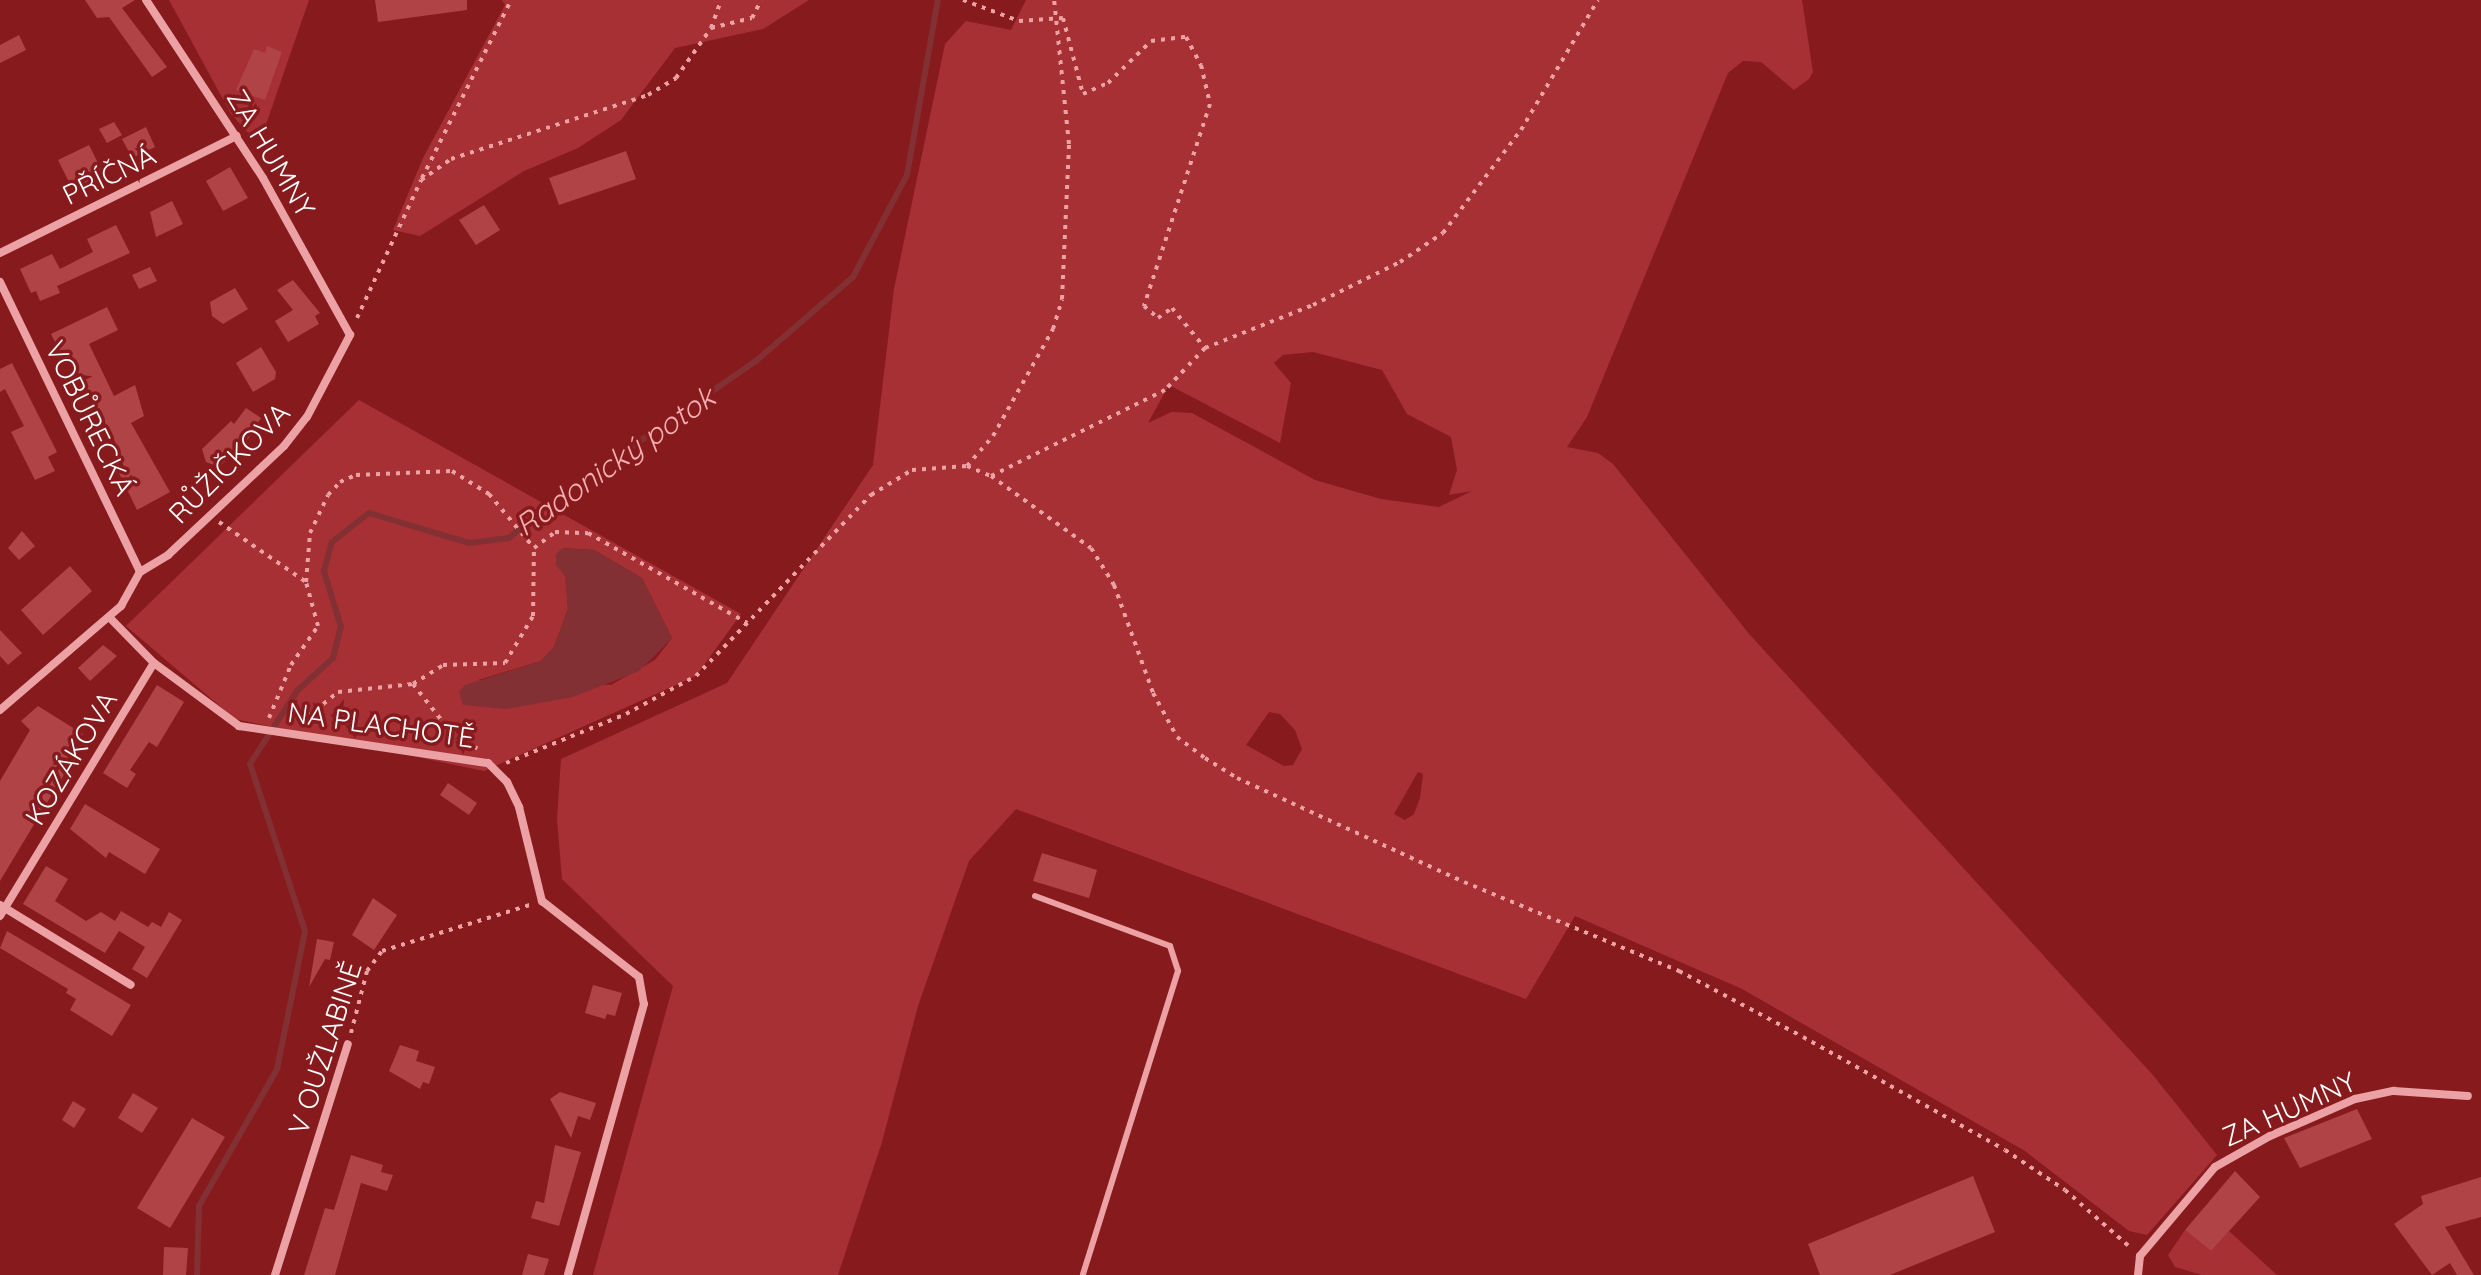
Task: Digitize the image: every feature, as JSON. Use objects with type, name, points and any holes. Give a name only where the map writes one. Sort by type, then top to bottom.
[{"type":"street","name":"ZA HUMNY","points":[[146,0],[237,136],[350,335]]},
{"type":"street","name":"PŘÍČNÁ","points":[[0,253],[237,136]]},
{"type":"street","name":"VOBŮRECKÁ","points":[[0,282],[140,572]]},
{"type":"street","name":"RŮŽIČKOVA","points":[[0,710],[109,617],[133,589],[140,572],[168,555],[307,417],[350,335]]},
{"type":"street","name":"NA PLACHOTĚ","points":[[109,617],[154,663],[239,726],[488,763],[507,782],[519,807],[542,901]]},
{"type":"street","name":"KOZÁKOVA","points":[[2,910],[154,663]]},
{"type":"street","points":[[542,901],[639,977],[644,1004],[568,1275]]},
{"type":"street","points":[[2,910],[131,985]]},
{"type":"street","name":"V OUŽLABINĚ","points":[[275,1275],[348,1044]]},
{"type":"street","name":"ZA HUMNY","points":[[2140,1256],[2215,1167],[2270,1136],[2355,1099],[2394,1091],[2468,1096]]},
{"type":"street","points":[[2138,1275],[2140,1256]]},
{"type":"lane","points":[[1035,896],[1157,938],[1170,946],[1178,971],[1083,1275]]},
{"type":"path","points":[[350,335],[393,230],[511,0]]},
{"type":"path","points":[[421,180],[451,159],[648,95],[676,78],[711,28],[721,0]]},
{"type":"path","points":[[711,28],[752,18],[761,0]]},
{"type":"path","points":[[963,0],[1019,21],[1063,18],[1083,94],[1108,83],[1151,41],[1186,37],[1201,65],[1210,104],[1144,306],[1158,318],[1172,308],[1205,348]]},
{"type":"path","points":[[967,466],[993,436],[1053,329],[1062,299],[1069,144],[1054,0]]},
{"type":"path","points":[[991,476],[1165,390],[1205,348],[1326,299],[1400,262],[1443,233],[1521,130],[1598,0]]},
{"type":"path","points":[[413,684],[457,740],[475,745],[488,763],[509,763],[626,714],[685,682],[871,495],[912,470],[967,466],[991,476],[1091,548],[1114,585],[1153,693],[1177,737],[1205,758],[1237,778],[1464,882],[1679,971],[2005,1150],[2065,1190],[2140,1256]]},
{"type":"path","points":[[264,730],[291,665],[318,626],[306,582],[306,551],[320,512],[340,482],[356,475],[452,471],[477,483],[534,548]]},
{"type":"path","points":[[209,515],[306,582]]},
{"type":"path","points":[[534,548],[555,532],[588,533],[747,623]]},
{"type":"path","points":[[291,734],[311,709],[338,692],[413,684],[443,665],[486,666],[510,657],[533,616],[534,548]]},
{"type":"path","name":"V OUŽLABINĚ","points":[[348,1044],[367,971],[382,951],[542,901]]},
{"type":"shaded area","points":[[169,0],[309,0],[262,136],[250,135],[231,114]]},
{"type":"shaded area","points":[[502,0],[809,0],[763,29],[675,48],[621,120],[578,148],[524,171],[420,236],[393,230],[423,158],[505,5]]},
{"type":"shaded area","points":[[1026,0],[1802,0],[1813,72],[1794,90],[1761,62],[1743,61],[1728,73],[1587,417],[1567,447],[1598,453],[1613,464],[1750,635],[2152,1074],[2217,1155],[2147,1235],[2129,1231],[2025,1151],[1742,989],[1575,916],[1526,999],[1016,809],[969,861],[918,1006],[882,1142],[838,1275],[593,1275],[673,986],[562,879],[557,819],[561,759],[727,683],[873,465],[894,289],[945,44],[966,21],[1011,30]],"holes":[[[1313,352],[1382,370],[1407,414],[1451,437],[1457,470],[1449,495],[1472,491],[1439,507],[1381,499],[1315,480],[1192,413],[1171,412],[1148,423],[1169,385],[1280,443],[1291,383],[1274,363],[1283,355]],[[1269,712],[1280,714],[1295,730],[1302,749],[1293,765],[1284,766],[1246,745]],[[1418,772],[1423,774],[1414,814],[1405,820],[1394,814]]]},
{"type":"shaded area","points":[[359,400],[741,614],[696,676],[484,771],[235,719],[126,626]],"holes":[[[563,548],[594,550],[642,578],[672,638],[655,660],[611,685],[478,680],[541,661],[554,647],[568,609]]]},
{"type":"shaded area","points":[[563,548],[594,550],[642,578],[672,638],[639,671],[573,697],[506,709],[463,705],[459,692],[465,685],[541,661],[554,647],[568,609],[565,576],[556,565],[556,554]]},
{"type":"shaded area","points":[[2185,1230],[2211,1251],[2229,1231],[2277,1275],[2202,1275],[2175,1267],[2168,1255]]},
{"type":"building","points":[[85,0],[135,0],[122,8],[167,67],[152,77],[109,17],[97,18]]},
{"type":"building","points":[[375,0],[467,0],[467,10],[378,22]]},
{"type":"building","points":[[19,35],[26,50],[0,63],[0,45]]},
{"type":"building","points":[[267,46],[282,52],[265,100],[236,90],[254,49],[265,53]]},
{"type":"building","points":[[114,122],[122,135],[107,143],[99,129]]},
{"type":"building","points":[[146,127],[155,147],[132,158],[122,139]]},
{"type":"building","points":[[89,145],[103,173],[82,191],[79,184],[72,188],[58,160]]},
{"type":"building","points":[[626,151],[636,179],[559,205],[549,178]]},
{"type":"building","points":[[230,167],[248,198],[223,211],[206,181]]},
{"type":"building","points":[[172,201],[183,224],[156,237],[150,212]]},
{"type":"building","points":[[484,205],[500,230],[476,245],[459,220]]},
{"type":"building","points":[[116,225],[130,253],[57,286],[60,293],[40,301],[36,291],[31,293],[20,269],[52,254],[60,269],[93,252],[87,239]]},
{"type":"building","points":[[150,267],[157,281],[139,289],[132,275]]},
{"type":"building","points":[[293,280],[320,313],[315,316],[319,324],[288,342],[275,321],[293,310],[277,290]]},
{"type":"building","points":[[235,288],[248,309],[223,324],[212,316],[210,302]]},
{"type":"building","points":[[107,307],[118,330],[89,344],[114,396],[135,385],[144,416],[131,423],[170,492],[137,510],[119,473],[125,470],[114,439],[72,362],[66,364],[51,334]]},
{"type":"building","points":[[261,347],[276,372],[275,379],[253,392],[236,363]]},
{"type":"building","points":[[12,363],[57,452],[48,457],[55,471],[35,480],[11,432],[24,426],[5,389],[0,392],[0,369]]},
{"type":"building","points":[[246,408],[261,418],[248,439],[219,467],[206,462],[202,449],[231,421],[234,424]]},
{"type":"building","points":[[22,531],[35,546],[19,560],[8,548]]},
{"type":"building","points":[[70,566],[92,591],[43,635],[21,610]]},
{"type":"building","points":[[0,630],[22,653],[8,665],[0,656]]},
{"type":"building","points":[[103,645],[117,656],[90,681],[78,668]]},
{"type":"building","points":[[157,685],[184,702],[157,747],[149,742],[130,770],[136,774],[127,788],[103,773]]},
{"type":"building","points":[[38,706],[83,734],[66,760],[71,763],[0,881],[0,781],[30,730],[21,721]]},
{"type":"building","points":[[448,783],[477,803],[469,815],[440,795]]},
{"type":"building","points":[[85,804],[160,849],[145,874],[109,852],[106,858],[70,829]]},
{"type":"building","points":[[1042,853],[1097,870],[1089,898],[1033,881]]},
{"type":"building","points":[[46,866],[68,879],[55,901],[86,921],[101,912],[115,921],[121,911],[148,927],[152,922],[161,927],[169,912],[182,920],[147,978],[132,969],[145,947],[119,931],[105,953],[23,904]]},
{"type":"building","points":[[373,898],[397,915],[374,950],[352,935]]},
{"type":"building","points":[[7,931],[131,1005],[112,1036],[70,1010],[76,999],[66,993],[68,989],[0,948]]},
{"type":"building","points":[[317,939],[334,942],[330,960],[325,959],[309,987]]},
{"type":"building","points":[[593,985],[622,993],[615,1016],[607,1014],[605,1019],[585,1013]]},
{"type":"building","points":[[400,1045],[419,1051],[416,1061],[435,1067],[429,1084],[423,1082],[420,1089],[389,1071]]},
{"type":"building","points":[[560,1092],[596,1103],[590,1120],[578,1116],[571,1138],[550,1099]]},
{"type":"building","points":[[133,1093],[158,1108],[142,1133],[118,1118]]},
{"type":"building","points":[[73,1101],[86,1109],[74,1128],[62,1120]]},
{"type":"building","points":[[2357,1109],[2372,1139],[2300,1168],[2284,1138]]},
{"type":"building","points":[[192,1118],[225,1137],[170,1228],[137,1208]]},
{"type":"building","points":[[555,1145],[581,1152],[559,1226],[531,1218],[536,1201],[544,1203]]},
{"type":"building","points":[[351,1155],[383,1165],[381,1172],[393,1175],[387,1191],[361,1183],[335,1275],[304,1275],[325,1208],[334,1210]]},
{"type":"building","points":[[2235,1171],[2260,1197],[2211,1251],[2185,1230]]},
{"type":"building","points":[[1973,1176],[1995,1232],[1890,1275],[1820,1275],[1808,1244]]},
{"type":"building","points":[[2481,1177],[2481,1217],[2445,1227],[2474,1275],[2457,1275],[2450,1263],[2432,1275],[2394,1224],[2423,1204],[2421,1196]]},
{"type":"building","points":[[164,1247],[188,1248],[186,1275],[163,1275]]},
{"type":"building","points":[[528,1254],[549,1259],[544,1275],[522,1275]]},
{"type":"waterway","name":"Radonický potok","points":[[197,1275],[199,1206],[277,1069],[305,931],[250,764],[297,691],[333,658],[341,627],[324,571],[332,542],[369,513],[469,543],[509,538],[539,511],[756,361],[853,277],[907,175],[938,0]]}]
